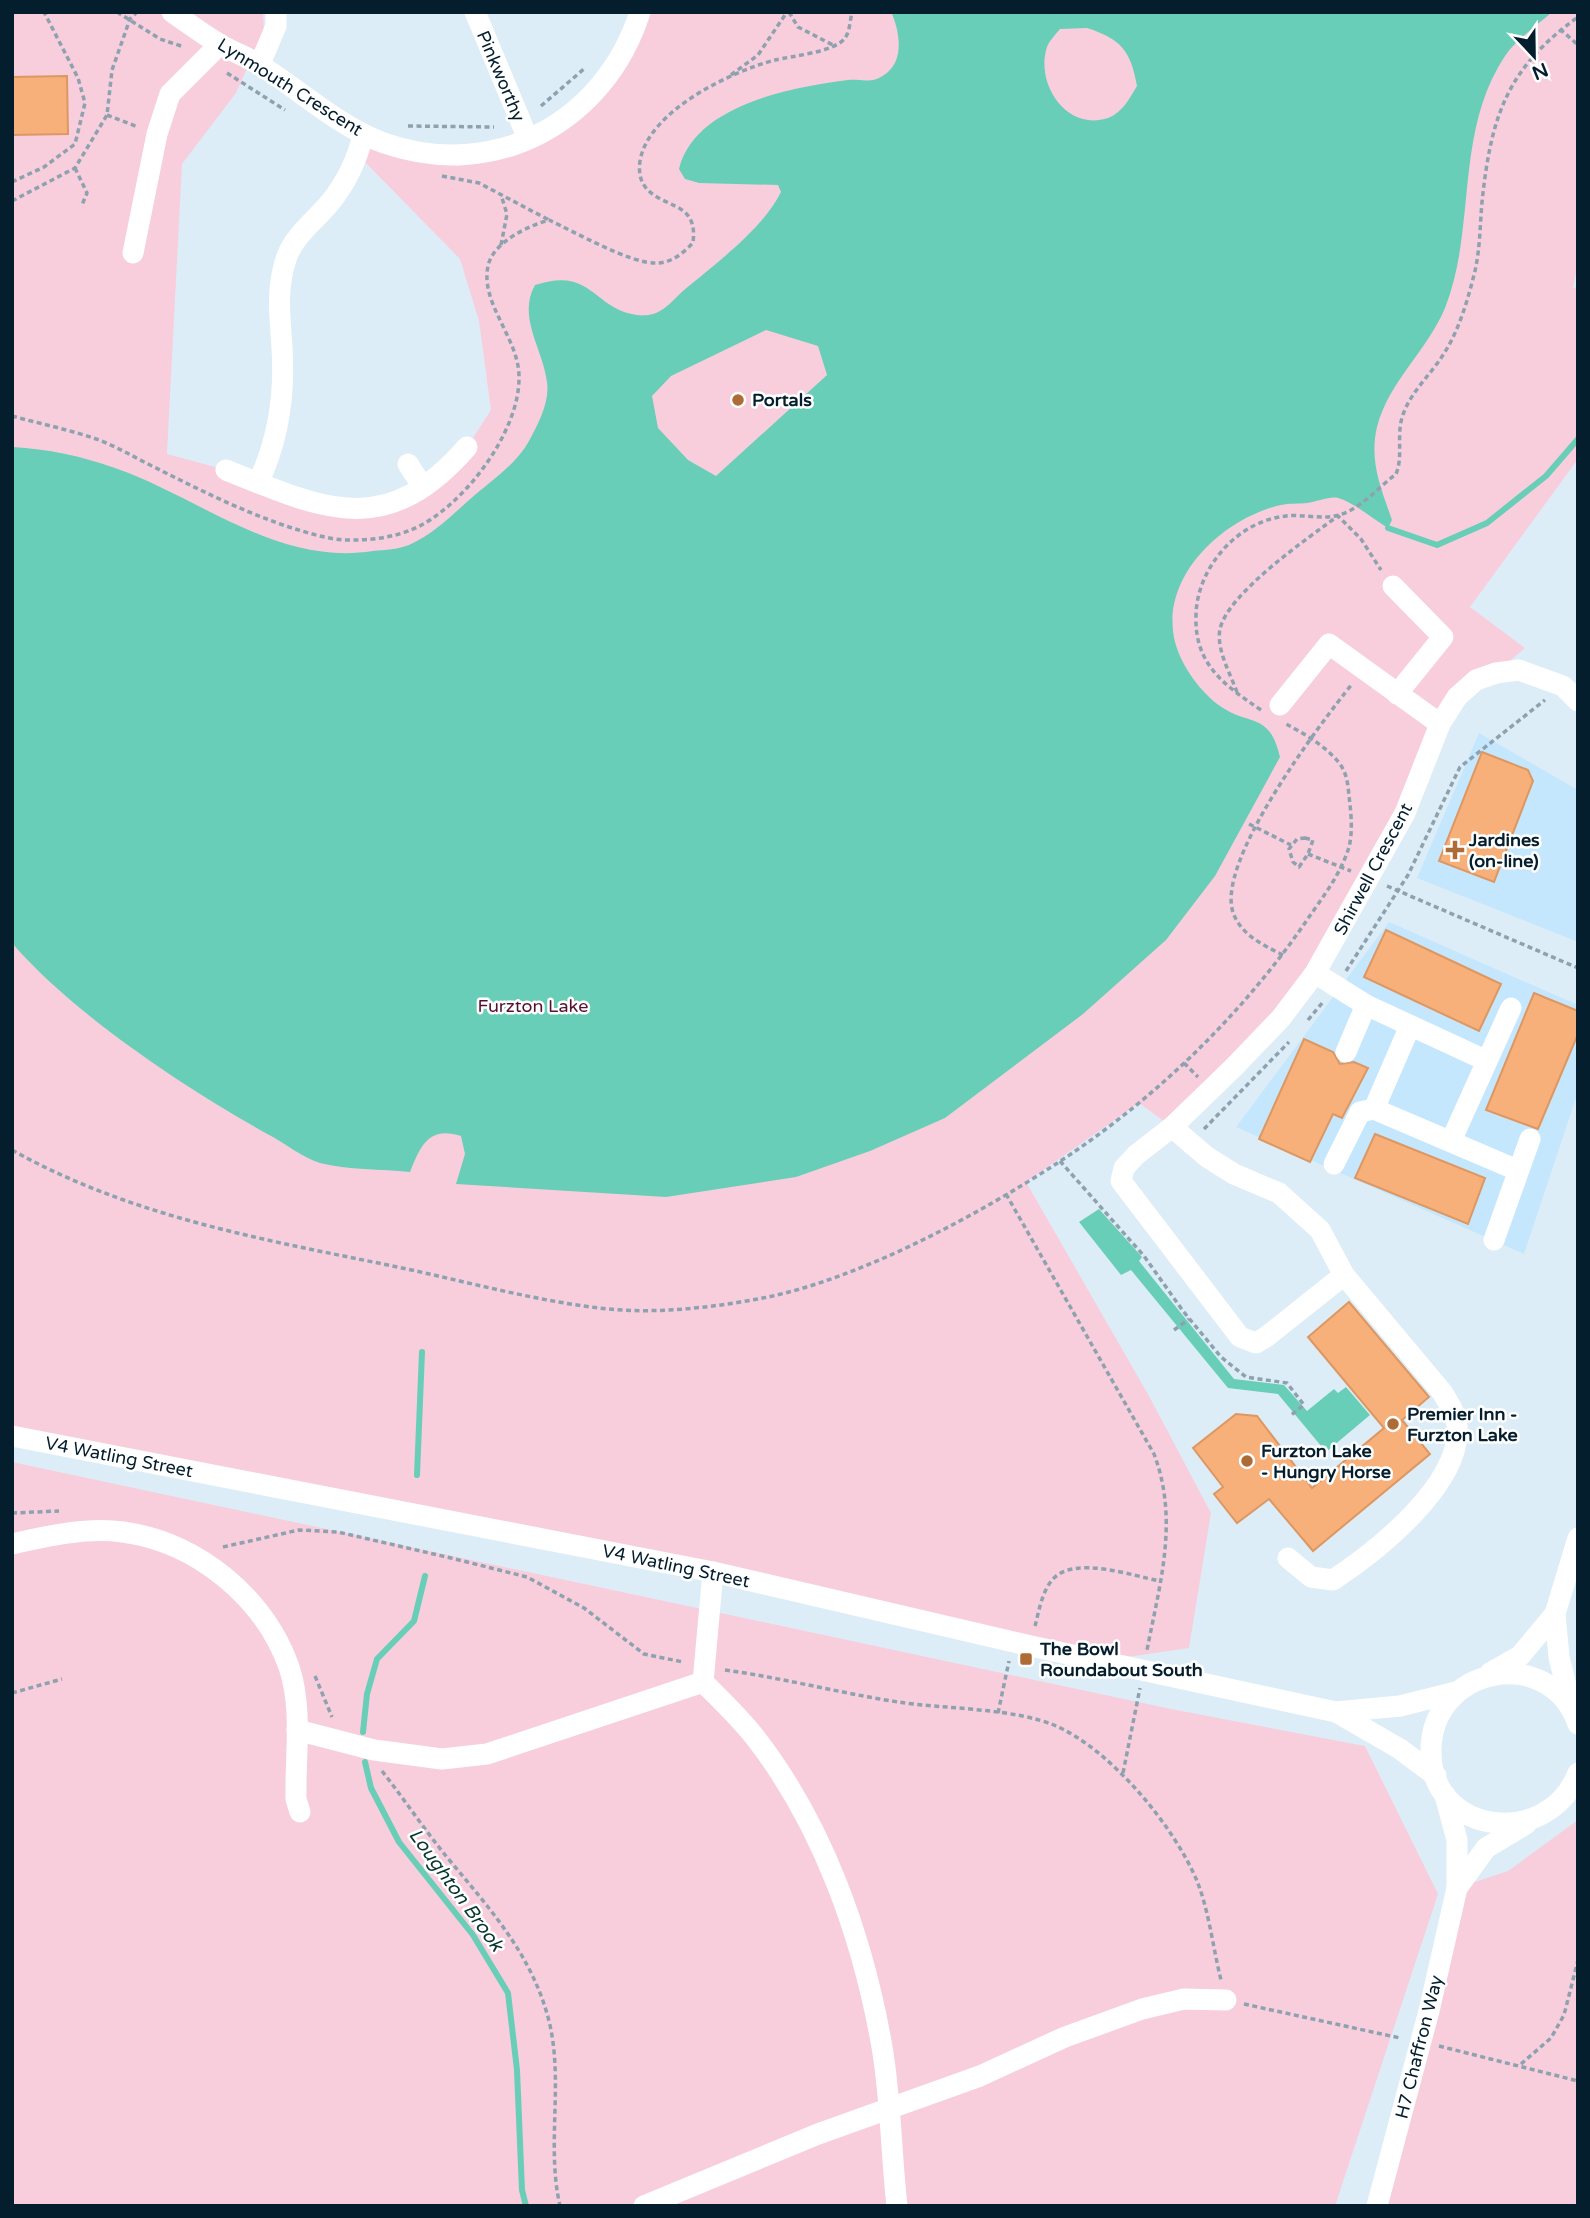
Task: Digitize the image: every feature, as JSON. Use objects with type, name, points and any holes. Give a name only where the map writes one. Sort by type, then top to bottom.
[{"type":"street","name":"Lynmouth Crescent","points":[[172,12],[213,52],[260,64],[363,134],[406,150],[453,155],[482,154],[528,139],[578,110],[608,78],[633,36],[640,12]]},
{"type":"street","points":[[260,64],[275,26],[276,12]]},
{"type":"street","name":"Pinkworthy","points":[[475,12],[528,139]]},
{"type":"street","points":[[133,253],[157,134],[170,94],[213,52]]},
{"type":"street","points":[[258,483],[275,436],[281,395],[279,283],[287,255],[302,232],[331,203],[358,156],[363,134]]},
{"type":"street","points":[[226,470],[299,500],[339,508],[372,509],[401,501],[423,487],[448,468],[467,447]]},
{"type":"street","points":[[408,464],[423,487]]},
{"type":"street","points":[[1392,586],[1443,637],[1397,694]]},
{"type":"street","points":[[1278,715],[1329,644],[1440,724]]},
{"type":"street","name":"Shirwell Crescent","points":[[1344,1275],[1266,1338],[1256,1343],[1240,1337],[1121,1181],[1124,1168],[1172,1127],[1281,1018],[1315,973],[1405,813],[1440,724],[1457,697],[1476,680],[1496,673],[1519,670],[1571,694]]},
{"type":"street","points":[[1315,973],[1366,1005],[1485,1060]]},
{"type":"street","points":[[1346,1052],[1366,1005]]},
{"type":"street","points":[[1451,1141],[1485,1060],[1511,1008]]},
{"type":"street","points":[[1374,1109],[1410,1026]]},
{"type":"street","points":[[1334,1164],[1360,1112],[1374,1109],[1517,1170]]},
{"type":"street","points":[[1172,1127],[1234,1174],[1279,1193],[1320,1230],[1344,1275],[1442,1391],[1453,1410],[1457,1425],[1456,1445],[1447,1472],[1428,1500],[1352,1567],[1333,1580],[1311,1577],[1288,1558]]},
{"type":"street","points":[[1494,1240],[1530,1139]]},
{"type":"street","name":"V4 Watling Street","points":[[12,1436],[713,1572],[1031,1646],[1336,1712],[1400,1749],[1440,1785],[1459,1808],[1477,1819],[1497,1824],[1518,1824],[1545,1813]]},
{"type":"street","points":[[12,1544],[46,1536],[122,1532],[159,1541],[207,1564],[244,1592],[270,1627],[289,1667],[297,1704],[296,1800],[300,1812]]},
{"type":"street","points":[[1576,1719],[1559,1657],[1555,1614],[1578,1538]]},
{"type":"street","points":[[713,1572],[704,1674],[753,1735],[788,1786],[817,1839],[855,1935],[882,2048],[897,2206]]},
{"type":"street","points":[[1456,1692],[1520,1656],[1555,1614]]},
{"type":"street","points":[[1483,1676],[1508,1673],[1534,1678],[1556,1691],[1576,1719]]},
{"type":"street","points":[[297,1730],[374,1750],[442,1759],[487,1754],[704,1674]]},
{"type":"street","name":"V4 Watling Street","points":[[1336,1712],[1400,1706],[1456,1692]]},
{"type":"street","name":"H7 Chaffron Way","points":[[1377,2206],[1429,2011],[1457,1888],[1457,1840],[1431,1754],[1433,1731],[1441,1710],[1456,1692]]},
{"type":"street","points":[[1545,1813],[1564,1798],[1578,1773]]},
{"type":"street","points":[[1545,1813],[1578,1800]]},
{"type":"street","name":"H7 Chaffron Way","points":[[1457,1888],[1486,1849],[1545,1813]]},
{"type":"street","points":[[644,2206],[818,2134],[980,2076],[1065,2037],[1142,2009],[1184,1999],[1226,2000]]},
{"type":"path","points":[[12,182],[44,167],[75,144],[85,103],[78,78],[44,12]]},
{"type":"path","points":[[117,12],[160,39],[187,48],[213,52],[288,112]]},
{"type":"path","points":[[12,201],[75,168],[107,115],[112,70],[130,19],[137,12]]},
{"type":"path","points":[[725,79],[758,55],[788,12],[799,27],[815,39],[835,46]]},
{"type":"path","points":[[441,176],[480,183],[549,220],[622,253],[655,263],[679,257],[693,243],[694,229],[688,214],[650,193],[643,179],[640,162],[648,142],[668,116],[692,95],[771,61],[835,46],[845,38],[852,12]]},
{"type":"path","points":[[1237,694],[1220,643],[1220,627],[1233,606],[1301,543],[1396,474],[1400,464],[1399,435],[1404,412],[1444,354],[1475,269],[1484,185],[1503,98],[1533,54],[1560,29],[1578,17]]},
{"type":"path","points":[[1560,29],[1578,45]]},
{"type":"path","points":[[107,115],[157,134]]},
{"type":"path","points":[[75,168],[86,193],[82,205]]},
{"type":"path","points":[[12,416],[100,440],[251,513],[318,537],[352,541],[383,538],[411,530],[433,518],[456,500],[505,438],[516,403],[519,376],[514,351],[487,289],[488,264],[500,246],[507,214],[500,193]]},
{"type":"path","points":[[500,246],[532,225],[549,220]]},
{"type":"path","points":[[12,1150],[96,1190],[156,1213],[209,1227],[537,1298],[612,1309],[712,1306],[771,1296],[834,1278],[905,1247],[1006,1194],[1060,1161],[1139,1103],[1184,1063],[1283,954],[1340,868],[1350,843],[1347,778],[1340,764],[1310,737],[1278,715],[1237,694],[1216,676],[1200,654],[1195,630],[1196,598],[1207,569],[1237,538],[1264,522],[1284,516],[1338,516],[1360,539],[1392,586]]},
{"type":"path","points":[[1283,954],[1246,933],[1233,913],[1231,899],[1236,867],[1256,827],[1310,737],[1363,670]]},
{"type":"path","points":[[1301,1029],[1335,985],[1399,891],[1460,768],[1571,694]]},
{"type":"path","points":[[1249,824],[1291,845]]},
{"type":"path","points":[[1297,839],[1313,840],[1299,867],[1290,853],[1291,845],[1297,839]]},
{"type":"path","points":[[1308,854],[1578,968]]},
{"type":"path","points":[[1190,1143],[1231,1105],[1293,1038]]},
{"type":"path","points":[[1060,1161],[1144,1256],[1189,1319],[1221,1357],[1247,1377],[1287,1383],[1304,1405],[1290,1416]]},
{"type":"path","points":[[1006,1194],[1154,1454],[1168,1503],[1168,1536],[1145,1658]]},
{"type":"path","points":[[1174,1330],[1189,1319]]},
{"type":"path","points":[[232,1556],[223,1547],[299,1530],[338,1532],[527,1577],[584,1608],[644,1654],[704,1674],[898,1702],[998,1713],[1055,1726],[1096,1749],[1123,1774],[1175,1840],[1197,1882],[1226,2000],[1400,2038]]},
{"type":"path","points":[[1031,1646],[1045,1592],[1053,1579],[1062,1572],[1073,1567],[1097,1568],[1160,1581]]},
{"type":"path","points":[[998,1713],[1009,1661]]},
{"type":"path","points":[[313,1672],[331,1708],[334,1738]]},
{"type":"path","points":[[12,1693],[62,1679]]},
{"type":"path","points":[[1123,1774],[1140,1684]]},
{"type":"path","points":[[378,1766],[446,1856],[490,1905],[534,1975],[549,2022],[556,2071],[553,2177],[559,2206]]},
{"type":"path","points":[[1521,2064],[1551,2038],[1564,2015],[1578,1960]]},
{"type":"path","points":[[1427,2044],[1521,2064],[1578,2081]]},
{"type":"shaded area","name":"Furzton Lake","points":[[891,12],[1552,12],[1510,50],[1489,86],[1472,148],[1461,245],[1445,308],[1390,395],[1377,427],[1375,463],[1392,520],[1388,528],[1338,498],[1281,505],[1259,512],[1218,537],[1200,554],[1186,574],[1177,595],[1173,618],[1175,642],[1187,669],[1205,693],[1220,706],[1264,726],[1275,742],[1280,757],[1215,876],[1166,940],[1083,1014],[945,1118],[870,1151],[796,1177],[666,1197],[456,1184],[465,1154],[461,1136],[450,1134],[441,1134],[428,1140],[410,1172],[331,1165],[302,1155],[134,1050],[67,997],[12,943],[12,447],[64,454],[115,468],[240,526],[304,549],[338,553],[387,550],[409,545],[440,525],[509,466],[523,450],[536,427],[545,405],[547,382],[530,321],[530,297],[535,285],[569,281],[581,285],[622,311],[637,315],[653,314],[665,308],[750,233],[781,192],[778,185],[699,183],[685,179],[679,169],[688,147],[704,129],[748,103],[800,88],[880,78],[891,69],[898,54]],"holes":[[[1087,28],[1116,42],[1128,55],[1135,74],[1137,86],[1125,105],[1108,118],[1079,118],[1067,111],[1057,101],[1046,75],[1044,61],[1048,45],[1060,29]],[[766,330],[818,346],[827,375],[716,476],[688,460],[658,428],[652,396],[671,376]]]},
{"type":"shaded area","points":[[1479,733],[1578,790],[1578,942],[1417,878]]},
{"type":"shaded area","points":[[1389,922],[1578,1005],[1578,1092],[1524,1254],[1236,1127]]},
{"type":"shaded area","points":[[1099,1209],[1142,1257],[1139,1261],[1234,1379],[1284,1385],[1307,1411],[1334,1389],[1338,1393],[1346,1387],[1370,1415],[1326,1452],[1278,1394],[1228,1388],[1131,1270],[1121,1275],[1079,1222]]},
{"type":"green space","name":"Furzton Lake","points":[[12,12],[263,12],[264,30],[236,93],[182,164],[167,454],[372,509],[467,447],[491,410],[479,321],[460,259],[363,160],[363,134],[453,155],[578,110],[640,12],[1578,12],[1578,260],[1573,289],[1578,286],[1578,459],[1470,607],[1525,648],[1496,673],[1476,680],[1315,973],[1172,1127],[1139,1103],[1026,1182],[1149,1396],[1211,1513],[1189,1648],[1100,1661],[12,1436]]},
{"type":"green space","points":[[12,1462],[1171,1709],[1365,1746],[1438,1894],[1335,2206],[12,2206]]},
{"type":"green space","points":[[1578,1820],[1578,2206],[1377,2206],[1457,1888],[1508,1871]]},
{"type":"building","points":[[67,76],[68,134],[12,135],[12,77]]},
{"type":"building","points":[[1482,752],[1528,770],[1533,781],[1494,882],[1439,861]]},
{"type":"building","points":[[1386,930],[1501,984],[1479,1031],[1364,977]]},
{"type":"building","points":[[1534,993],[1578,1011],[1578,1034],[1538,1129],[1486,1110]]},
{"type":"building","points":[[1304,1039],[1333,1052],[1340,1064],[1354,1062],[1368,1068],[1342,1118],[1333,1114],[1310,1162],[1259,1139]]},
{"type":"building","points":[[1375,1134],[1485,1178],[1468,1224],[1355,1178]]},
{"type":"building","name":"Premier Inn - Furzton Lake","points":[[1349,1302],[1429,1397],[1402,1420],[1430,1454],[1313,1551],[1269,1499],[1237,1523],[1214,1494],[1223,1487],[1193,1448],[1236,1414],[1257,1416],[1312,1488],[1384,1428],[1308,1337]]},
{"type":"waterway","points":[[1388,528],[1437,545],[1487,523],[1546,476],[1578,439]]},
{"type":"waterway","name":"Loughton Brook","points":[[417,1475],[422,1352]]},
{"type":"waterway","name":"Loughton Brook","points":[[363,1732],[367,1694],[377,1659],[414,1621],[425,1576]]},
{"type":"waterway","name":"Loughton Brook","points":[[365,1762],[371,1788],[399,1842],[473,1935],[508,1993],[517,2070],[522,2190],[526,2206]]},
{"type":"place","name":"Portals","points":[[738,400]]},
{"type":"place","name":"Jardines (on-line)","points":[[1455,850]]},
{"type":"place","name":"Premier Inn - Furzton Lake","points":[[1393,1424]]},
{"type":"place","name":"Furzton Lake - Hungry Horse","points":[[1247,1461]]},
{"type":"place","name":"The Bowl Roundabout South","points":[[1026,1659]]}]
